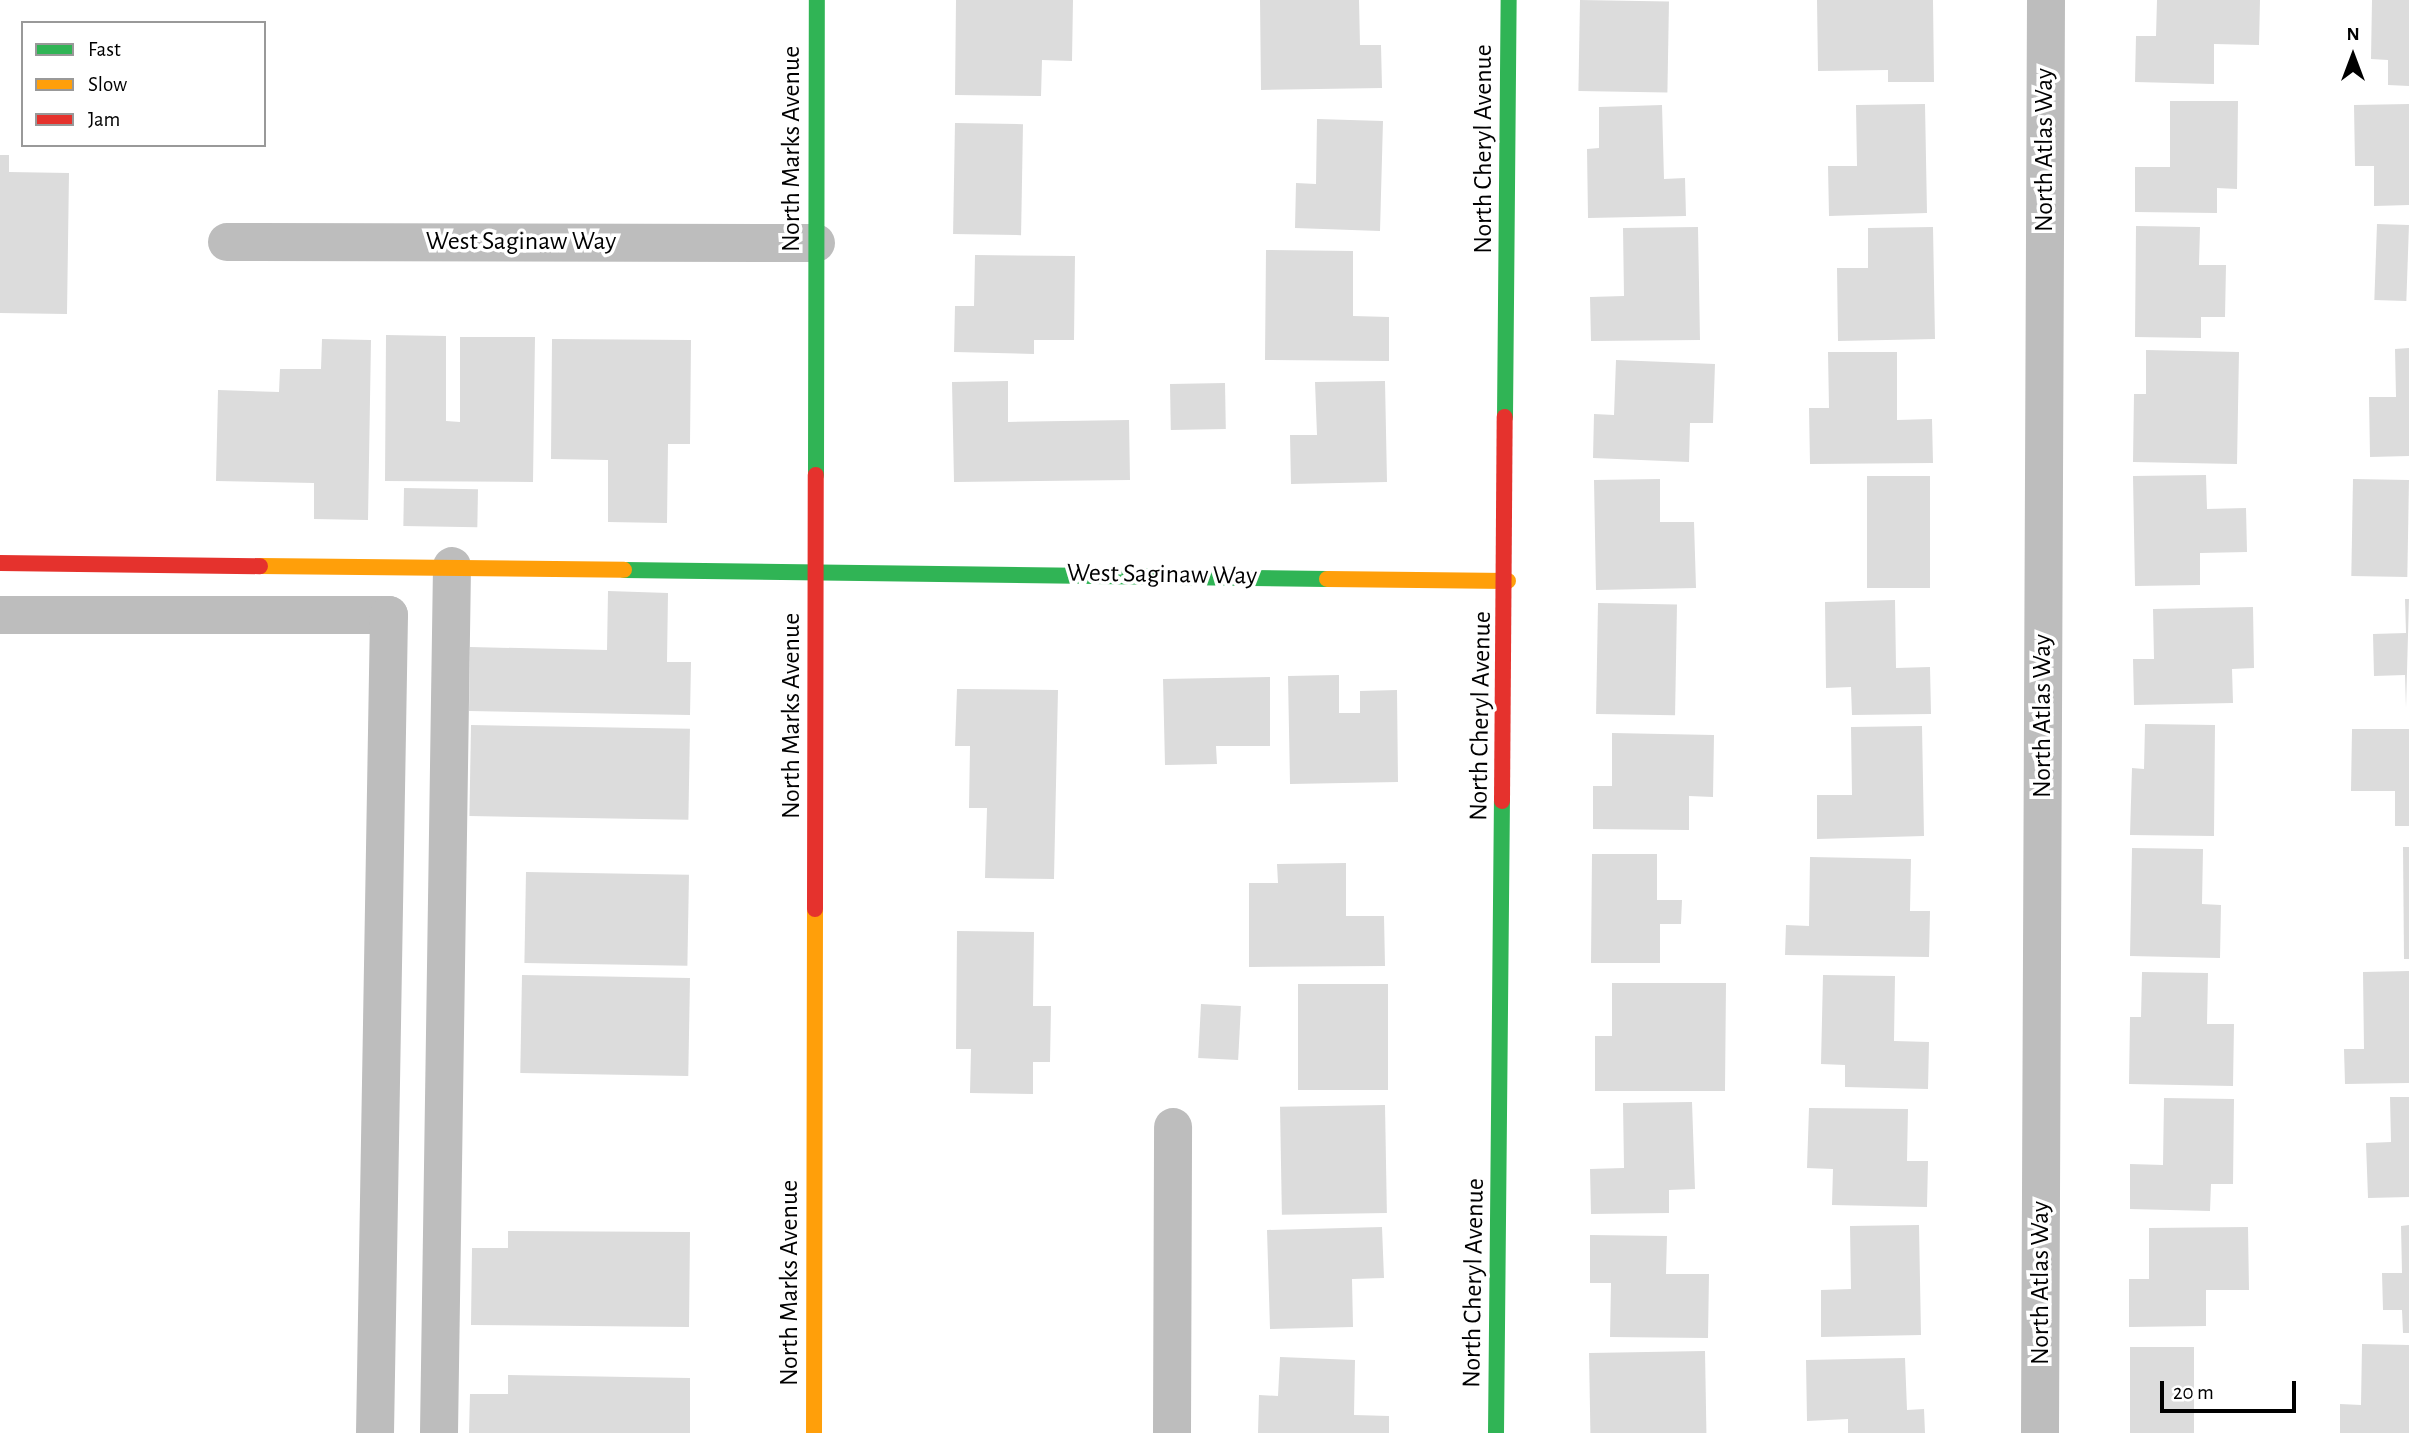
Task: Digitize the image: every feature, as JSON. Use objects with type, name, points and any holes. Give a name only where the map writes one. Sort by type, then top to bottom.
[{"type":"street","name":"North Marks Avenue","points":[[814,1433],[817,0]]},
{"type":"street","name":"North Cheryl Avenue","points":[[1496,1433],[1508,582],[1509,0]]},
{"type":"street","name":"North Atlas Way","points":[[2040,1433],[2046,0]]},
{"type":"street","name":"West Saginaw Way","points":[[227,242],[816,243]]},
{"type":"street","name":"West Saginaw Way","points":[[0,563],[817,569],[1508,582]]},
{"type":"street","points":[[439,1433],[452,566]]},
{"type":"street","points":[[0,615],[389,615],[375,1433]]},
{"type":"street","points":[[1172,1127],[1172,1433]]},
{"type":"building","points":[[956,0],[1073,0],[1072,61],[1042,60],[1041,96],[955,95]]},
{"type":"building","points":[[1260,0],[1359,0],[1360,45],[1381,45],[1382,88],[1261,90]]},
{"type":"building","points":[[1580,0],[1669,2],[1667,93],[1578,91]]},
{"type":"building","points":[[1817,0],[1933,0],[1934,82],[1888,82],[1888,70],[1818,71]]},
{"type":"building","points":[[2157,0],[2260,0],[2259,45],[2214,44],[2214,84],[2135,82],[2136,36],[2156,36]]},
{"type":"building","points":[[2372,0],[2409,0],[2409,86],[2388,85],[2388,60],[2371,59]]},
{"type":"building","points":[[2170,101],[2238,101],[2237,189],[2217,188],[2217,213],[2135,212],[2135,167],[2170,167]]},
{"type":"building","points":[[1925,104],[1927,213],[1829,216],[1828,166],[1857,166],[1856,105]]},
{"type":"building","points":[[2409,104],[2409,205],[2374,206],[2374,166],[2355,166],[2354,105]]},
{"type":"building","points":[[1662,105],[1664,179],[1685,178],[1686,216],[1588,218],[1587,149],[1599,148],[1599,107]]},
{"type":"building","points":[[1317,119],[1383,121],[1380,231],[1295,228],[1296,183],[1316,184]]},
{"type":"building","points":[[955,123],[1023,124],[1021,235],[953,234]]},
{"type":"building","points":[[0,155],[9,155],[9,172],[69,173],[67,314],[0,313]]},
{"type":"building","points":[[2377,224],[2409,225],[2406,301],[2374,300]]},
{"type":"building","points":[[2136,226],[2200,227],[2199,265],[2226,265],[2225,317],[2201,317],[2201,338],[2135,337]]},
{"type":"building","points":[[1698,227],[1700,340],[1591,341],[1590,297],[1624,296],[1623,228]]},
{"type":"building","points":[[1933,227],[1935,339],[1838,341],[1837,268],[1868,268],[1868,228]]},
{"type":"building","points":[[1266,250],[1353,251],[1353,316],[1389,317],[1389,361],[1265,360]]},
{"type":"building","points":[[975,255],[1075,256],[1074,340],[1034,340],[1034,354],[954,352],[955,306],[974,306]]},
{"type":"building","points":[[386,335],[446,336],[446,421],[460,422],[460,337],[535,337],[533,482],[385,481]]},
{"type":"building","points":[[322,339],[371,340],[368,520],[314,519],[314,483],[216,481],[218,390],[279,392],[280,369],[321,369]]},
{"type":"building","points":[[552,339],[691,340],[690,444],[668,444],[667,523],[608,522],[608,460],[551,459]]},
{"type":"building","points":[[2409,348],[2409,456],[2370,457],[2369,397],[2396,397],[2395,349]]},
{"type":"building","points":[[2146,350],[2239,352],[2237,464],[2133,462],[2134,394],[2146,394]]},
{"type":"building","points":[[1828,352],[1897,352],[1897,420],[1932,419],[1933,463],[1810,464],[1809,408],[1829,408]]},
{"type":"building","points":[[1616,360],[1715,364],[1713,423],[1690,423],[1689,462],[1593,458],[1594,414],[1614,415]]},
{"type":"building","points":[[1008,381],[1008,422],[1129,420],[1130,480],[954,482],[952,382]]},
{"type":"building","points":[[1385,381],[1387,482],[1291,484],[1290,435],[1317,435],[1315,382]]},
{"type":"building","points":[[1225,383],[1226,429],[1171,430],[1170,384]]},
{"type":"building","points":[[2206,475],[2207,509],[2246,508],[2247,552],[2200,553],[2200,585],[2135,586],[2133,476]]},
{"type":"building","points":[[1867,476],[1930,476],[1930,588],[1867,588]]},
{"type":"building","points":[[1660,479],[1660,522],[1694,522],[1696,588],[1596,590],[1594,480]]},
{"type":"building","points":[[2353,479],[2409,480],[2407,577],[2351,576]]},
{"type":"building","points":[[404,488],[478,489],[477,527],[403,526]]},
{"type":"building","points":[[608,591],[668,593],[667,662],[691,662],[690,715],[469,711],[470,647],[607,650]]},
{"type":"building","points":[[2405,599],[2409,599],[2406,708],[2405,675],[2374,676],[2373,634],[2406,633]]},
{"type":"building","points":[[1895,600],[1896,668],[1930,667],[1931,714],[1852,715],[1851,687],[1826,688],[1825,602]]},
{"type":"building","points":[[1598,603],[1677,604],[1675,715],[1596,714]]},
{"type":"building","points":[[2253,607],[2254,668],[2232,669],[2233,703],[2134,705],[2133,659],[2154,659],[2153,609]]},
{"type":"building","points":[[1339,675],[1339,713],[1360,713],[1360,691],[1397,690],[1398,782],[1290,784],[1288,676]]},
{"type":"building","points":[[1270,677],[1270,746],[1216,746],[1217,764],[1165,765],[1163,679]]},
{"type":"building","points":[[957,689],[1058,690],[1054,879],[985,878],[987,808],[969,808],[970,746],[955,746]]},
{"type":"building","points":[[2145,724],[2215,725],[2214,836],[2130,835],[2132,768],[2144,769]]},
{"type":"building","points":[[471,725],[690,729],[688,820],[469,816]]},
{"type":"building","points":[[1922,726],[1924,836],[1817,839],[1817,795],[1852,795],[1851,727]]},
{"type":"building","points":[[2352,729],[2409,729],[2409,826],[2395,826],[2395,791],[2351,791]]},
{"type":"building","points":[[1612,733],[1714,735],[1713,797],[1689,796],[1689,830],[1593,829],[1593,786],[1612,786]]},
{"type":"building","points":[[2403,847],[2409,847],[2409,959],[2404,959]]},
{"type":"building","points":[[2132,848],[2203,849],[2202,904],[2221,905],[2220,958],[2130,956]]},
{"type":"building","points":[[1592,854],[1657,854],[1657,900],[1682,900],[1681,924],[1660,924],[1660,963],[1591,963]]},
{"type":"building","points":[[1810,857],[1911,859],[1910,911],[1930,911],[1929,957],[1785,955],[1786,925],[1809,926]]},
{"type":"building","points":[[1346,863],[1346,916],[1384,916],[1385,966],[1249,967],[1249,883],[1278,883],[1277,864]]},
{"type":"building","points":[[526,872],[689,875],[687,966],[524,963]]},
{"type":"building","points":[[957,931],[1034,932],[1033,1006],[1051,1006],[1050,1062],[1033,1062],[1033,1094],[970,1093],[971,1049],[956,1049]]},
{"type":"building","points":[[2409,971],[2409,1083],[2345,1084],[2344,1049],[2364,1049],[2363,972]]},
{"type":"building","points":[[2142,972],[2208,973],[2207,1024],[2234,1024],[2233,1086],[2129,1084],[2130,1017],[2141,1017]]},
{"type":"building","points":[[522,975],[690,978],[688,1076],[520,1073]]},
{"type":"building","points":[[1823,975],[1895,976],[1894,1041],[1929,1042],[1928,1089],[1845,1087],[1845,1065],[1821,1064]]},
{"type":"building","points":[[1612,983],[1726,983],[1725,1091],[1595,1091],[1595,1036],[1612,1036]]},
{"type":"building","points":[[1298,984],[1388,984],[1388,1090],[1298,1090]]},
{"type":"building","points":[[1201,1004],[1241,1006],[1238,1060],[1198,1058]]},
{"type":"building","points":[[2390,1097],[2409,1097],[2409,1197],[2368,1198],[2366,1143],[2391,1142]]},
{"type":"building","points":[[2164,1098],[2234,1099],[2233,1184],[2211,1184],[2210,1211],[2130,1209],[2130,1164],[2163,1165]]},
{"type":"building","points":[[1692,1102],[1695,1189],[1669,1190],[1669,1213],[1591,1214],[1590,1169],[1624,1168],[1623,1103]]},
{"type":"building","points":[[1385,1105],[1387,1213],[1282,1215],[1280,1107]]},
{"type":"building","points":[[1809,1108],[1908,1109],[1907,1161],[1928,1161],[1927,1207],[1832,1205],[1833,1169],[1807,1168]]},
{"type":"building","points":[[1919,1225],[1921,1335],[1821,1337],[1821,1290],[1851,1289],[1850,1226]]},
{"type":"building","points":[[2409,1225],[2409,1333],[2403,1333],[2402,1310],[2383,1310],[2382,1273],[2402,1273],[2401,1226]]},
{"type":"building","points":[[1382,1227],[1384,1278],[1352,1279],[1353,1327],[1270,1329],[1267,1230]]},
{"type":"building","points":[[2248,1227],[2249,1290],[2206,1290],[2206,1326],[2129,1327],[2129,1279],[2149,1279],[2149,1228]]},
{"type":"building","points":[[508,1231],[690,1232],[689,1327],[471,1325],[472,1248],[508,1248]]},
{"type":"building","points":[[1590,1235],[1667,1236],[1666,1274],[1709,1274],[1708,1338],[1610,1337],[1611,1283],[1590,1283]]},
{"type":"building","points":[[2362,1344],[2409,1345],[2409,1433],[2340,1433],[2340,1404],[2361,1405]]},
{"type":"building","points":[[2130,1347],[2194,1347],[2194,1433],[2130,1433]]},
{"type":"building","points":[[1705,1351],[1706,1433],[1590,1433],[1589,1353]]},
{"type":"building","points":[[1280,1357],[1355,1360],[1354,1415],[1389,1416],[1389,1433],[1258,1433],[1259,1395],[1278,1396]]},
{"type":"building","points":[[1905,1358],[1907,1410],[1924,1409],[1925,1433],[1848,1433],[1848,1419],[1807,1421],[1806,1360]]},
{"type":"building","points":[[508,1375],[690,1378],[690,1433],[469,1433],[470,1394],[508,1394]]},
{"type":"traffic: fast","points":[[816,475],[817,0]]},
{"type":"traffic: fast","points":[[1505,417],[1509,0]]},
{"type":"traffic: fast","points":[[624,570],[1327,579]]},
{"type":"traffic: fast","points":[[1496,1433],[1502,801]]},
{"type":"traffic: slow","points":[[260,566],[624,570]]},
{"type":"traffic: slow","points":[[1327,579],[1508,581]]},
{"type":"traffic: slow","points":[[814,1433],[815,909]]},
{"type":"traffic: jam","points":[[1502,801],[1505,417]]},
{"type":"traffic: jam","points":[[815,909],[816,475]]},
{"type":"traffic: jam","points":[[0,563],[260,566]]}]
